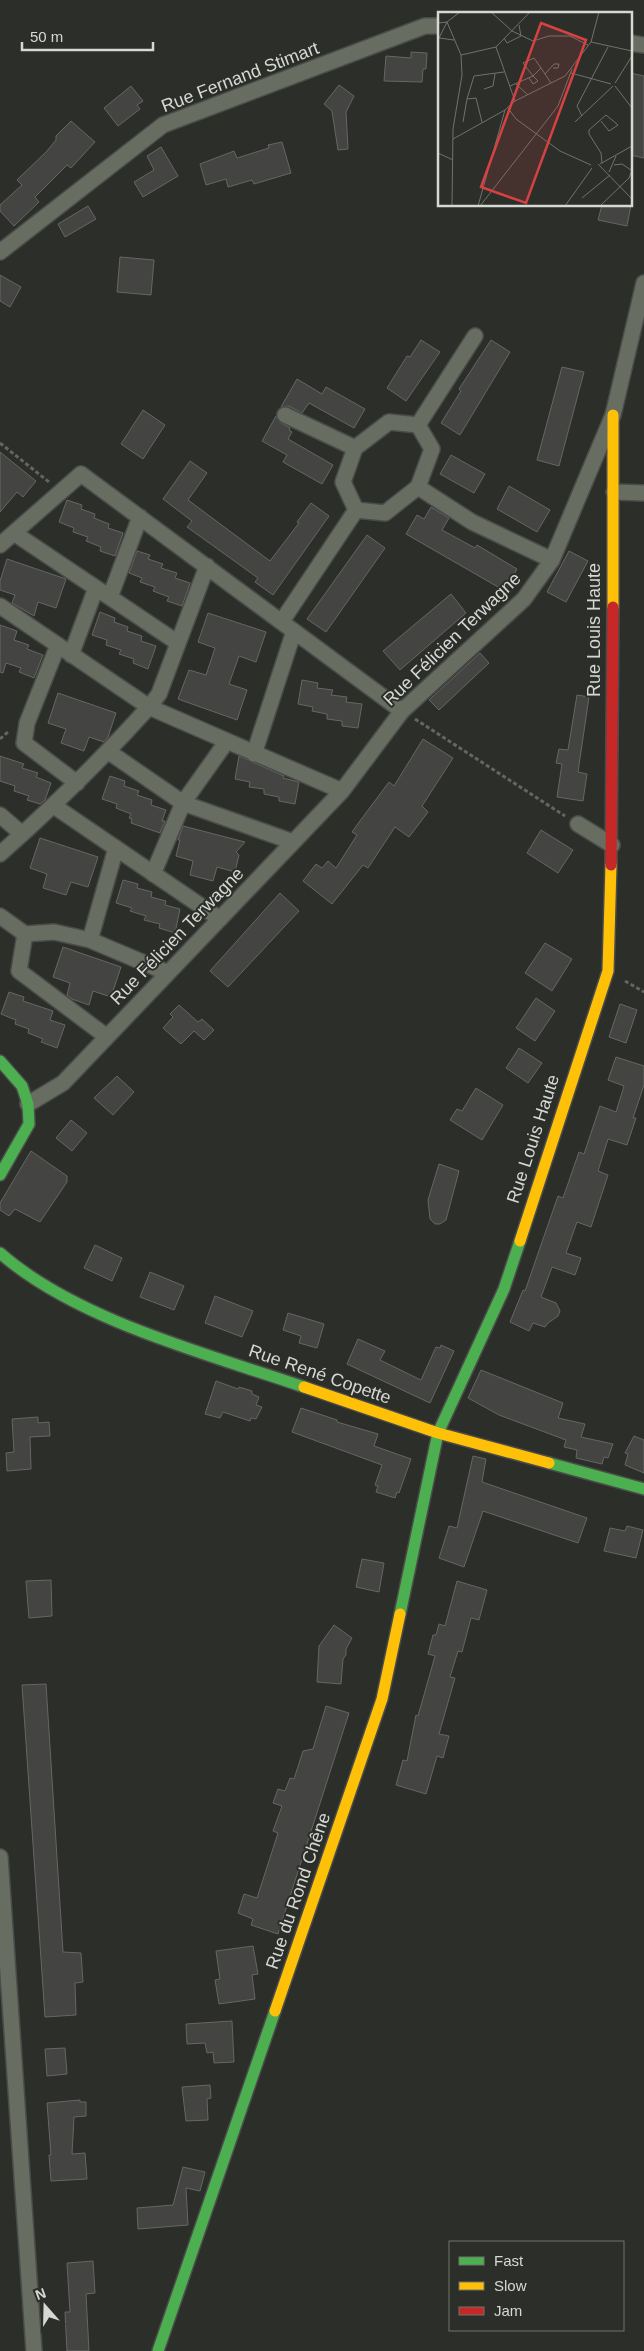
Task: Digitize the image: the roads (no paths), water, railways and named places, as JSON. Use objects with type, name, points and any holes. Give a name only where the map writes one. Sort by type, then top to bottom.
[{"type":"street","name":"Rue Fernand Stimart","points":[[0,252],[163,125],[425,26],[438,26]]},
{"type":"street","name":"Rue Félicien Terwagne","points":[[28,1104],[63,1084],[342,791],[402,711],[524,600],[552,560],[613,415],[644,283]]},
{"type":"street","points":[[418,424],[475,336]]},
{"type":"street","points":[[286,415],[355,448]]},
{"type":"street","name":"Rue Louis Haute","points":[[438,1433],[504,1289],[608,971],[612,845],[613,415]]},
{"type":"street","points":[[356,510],[343,482],[355,448],[389,422],[418,424]]},
{"type":"street","points":[[356,510],[385,513],[418,487],[432,449],[418,424]]},
{"type":"street","points":[[0,545],[81,474],[402,711]]},
{"type":"street","points":[[418,487],[472,522],[552,560]]},
{"type":"street","points":[[614,492],[644,493]]},
{"type":"street","points":[[282,621],[356,510]]},
{"type":"street","points":[[110,597],[140,517]]},
{"type":"street","points":[[14,533],[178,643]]},
{"type":"street","points":[[0,854],[54,806],[109,752],[149,707],[158,694],[207,566]]},
{"type":"street","points":[[71,654],[96,588]]},
{"type":"street","points":[[0,606],[149,707],[342,791]]},
{"type":"street","points":[[254,754],[294,631]]},
{"type":"street","points":[[58,646],[26,724],[24,743],[77,783]]},
{"type":"street","points":[[153,874],[183,804],[227,741]]},
{"type":"street","points":[[109,752],[183,804],[293,842]]},
{"type":"street","points":[[54,806],[220,919]]},
{"type":"street","points":[[0,815],[22,834]]},
{"type":"street","points":[[578,824],[612,845]]},
{"type":"street","points":[[90,940],[116,848]]},
{"type":"street","points":[[0,916],[25,934],[54,932],[90,940],[168,974]]},
{"type":"street","points":[[25,934],[19,971],[107,1037]]},
{"type":"street","points":[[0,1061],[22,1086],[28,1104],[29,1124],[0,1175]]},
{"type":"street","name":"Rue René Copette","points":[[0,1253],[16,1266],[71,1299],[131,1327],[438,1433],[644,1489]]},
{"type":"street","name":"Rue du Rond Chêne","points":[[158,2351],[382,1700],[438,1433]]},
{"type":"street","points":[[0,1857],[34,2351]]}]
